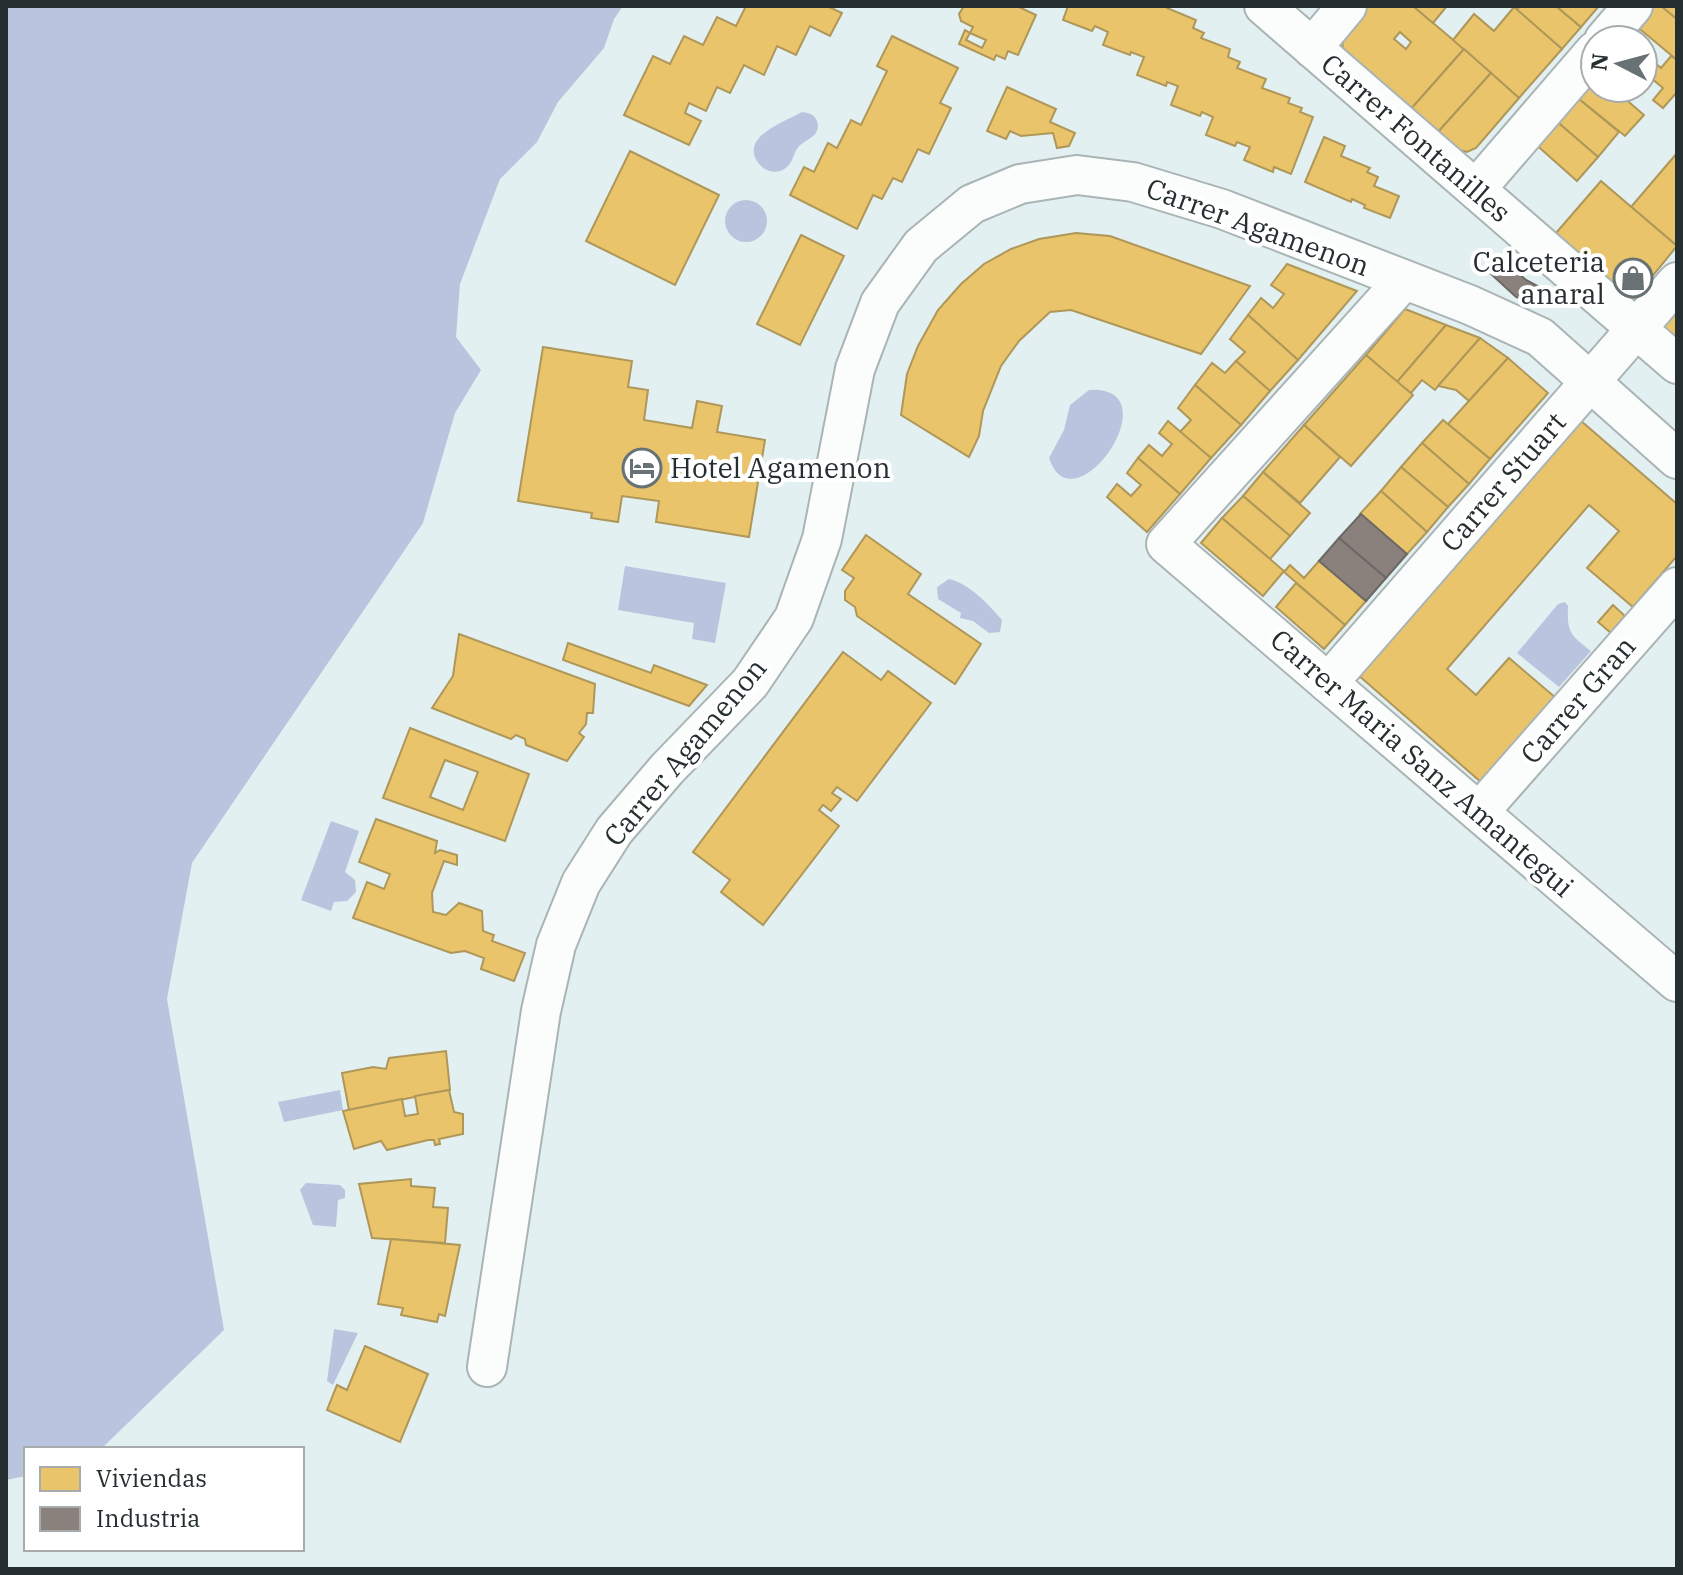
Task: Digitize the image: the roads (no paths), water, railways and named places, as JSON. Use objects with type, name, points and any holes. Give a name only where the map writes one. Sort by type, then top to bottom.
[{"type":"street","name":"Carrer Fontanilles","points":[[1264,6],[1476,189],[1631,334],[1677,364]]},
{"type":"street","points":[[1312,48],[1347,6]]},
{"type":"street","points":[[1618,24],[1633,6]]},
{"type":"street","points":[[1476,189],[1579,70]]},
{"type":"street","name":"Carrer Agamenon","points":[[487,1367],[541,1011],[556,945],[581,883],[614,831],[667,769],[750,683],[794,618],[822,539],[855,369],[880,303],[921,246],[972,204],[1020,184],[1077,175],[1133,182],[1222,209],[1470,305],[1540,337],[1590,381]]},
{"type":"street","name":"Carrer Maria Sanz Amantegui","points":[[1404,280],[1166,544],[1677,982]]},
{"type":"street","name":"Carrer Stuart","points":[[1328,683],[1677,282]]},
{"type":"street","name":"Carrer Agamenon","points":[[1540,337],[1631,334]]},
{"type":"street","points":[[1590,381],[1677,459]]},
{"type":"street","name":"Carrer Gran","points":[[1479,812],[1677,587]]},
{"type":"water","points":[[6,6],[623,6],[614,19],[604,48],[558,102],[537,142],[500,179],[460,284],[456,337],[481,370],[455,413],[423,523],[192,863],[167,999],[224,1330],[103,1447],[24,1447],[24,1476],[6,1480]]},
{"type":"water","points":[[802,112],[814,117],[817,131],[800,146],[788,166],[781,171],[773,172],[760,166],[754,152],[759,138]]},
{"type":"water","points":[[746,200],[761,206],[767,221],[761,236],[746,242],[731,236],[725,221],[731,206]]},
{"type":"water","points":[[1089,390],[1113,395],[1122,409],[1120,429],[1110,450],[1095,468],[1077,478],[1061,476],[1049,458],[1064,430],[1070,405]]},
{"type":"water","points":[[625,566],[726,583],[715,643],[692,639],[694,623],[618,610]]},
{"type":"water","points":[[949,579],[971,590],[991,608],[1002,620],[1000,632],[989,633],[973,621],[960,618],[961,613],[938,599],[937,587]]},
{"type":"water","points":[[1565,602],[1571,632],[1591,651],[1559,687],[1517,653],[1558,604]]},
{"type":"water","points":[[331,821],[359,831],[345,872],[355,880],[356,892],[347,901],[334,902],[331,911],[301,900]]},
{"type":"water","points":[[340,1090],[343,1110],[284,1122],[278,1102]]},
{"type":"water","points":[[306,1183],[340,1185],[345,1190],[345,1198],[338,1200],[336,1227],[313,1225],[300,1190]]},
{"type":"water","points":[[334,1329],[358,1333],[333,1385],[327,1381]]},
{"type":"place","name":"Calceteria anaral","points":[[1633,278]]},
{"type":"place","name":"Hotel Agamenon","points":[[642,468]]}]
